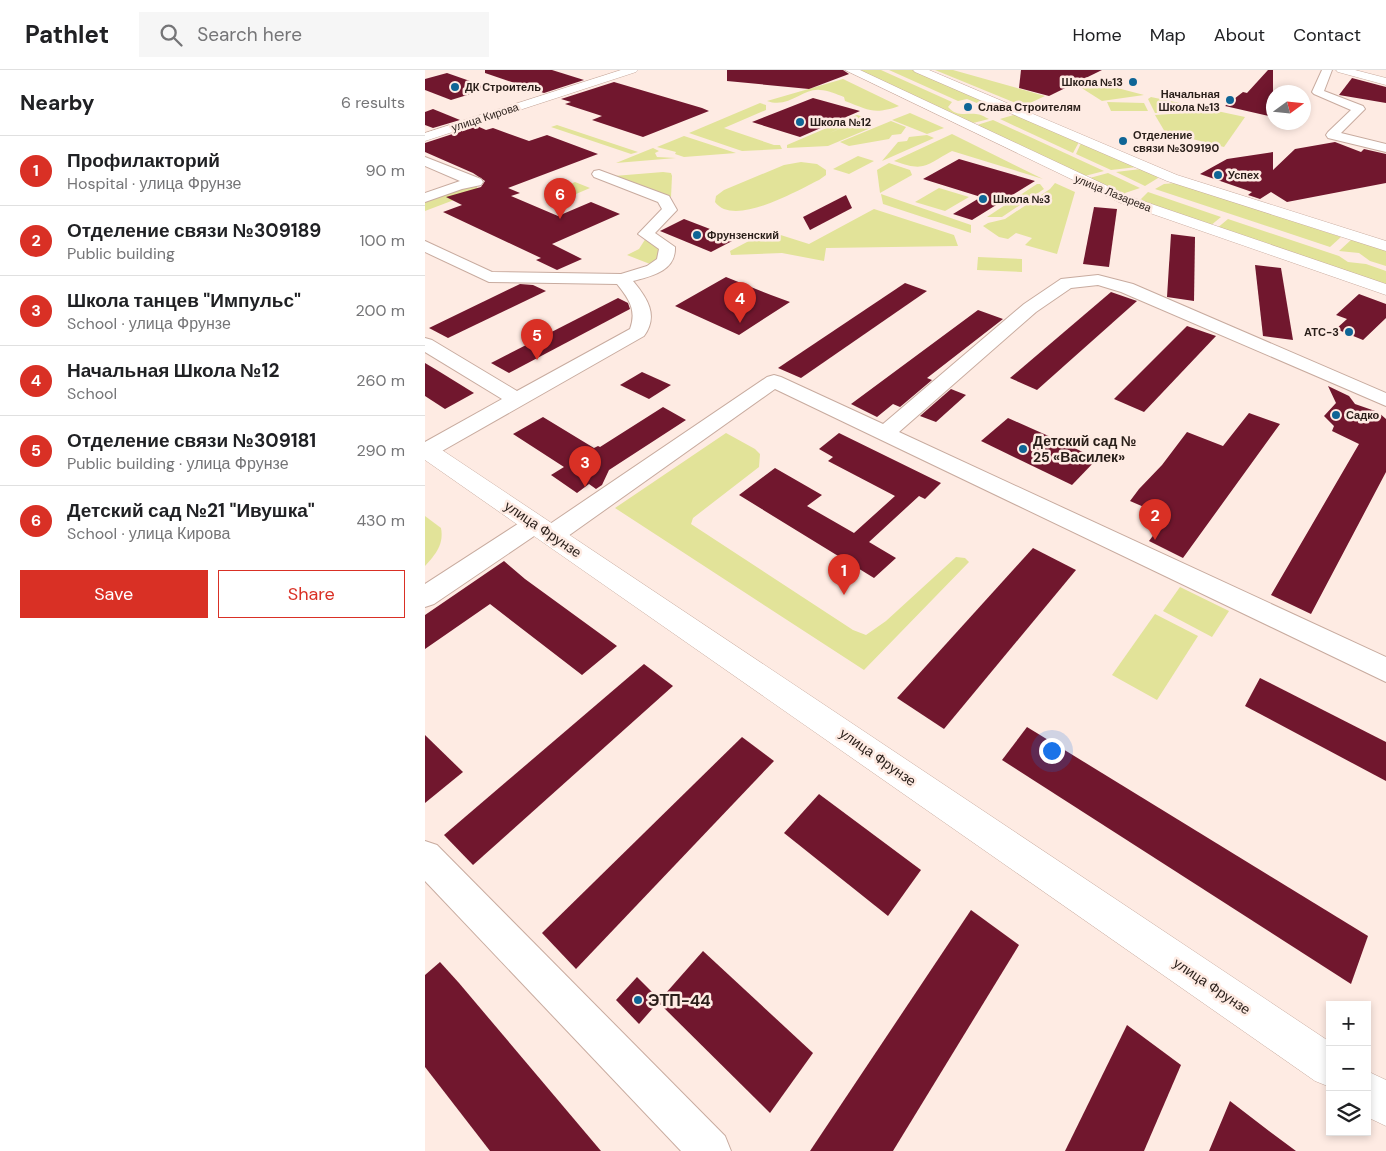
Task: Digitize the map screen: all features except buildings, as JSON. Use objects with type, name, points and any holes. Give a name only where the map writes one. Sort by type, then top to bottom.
[{"type":"main road","name":"улица Кирова","points":[[425,136],[632,70]]},
{"type":"main road","name":"улица Лазарева","points":[[851,70],[1126,200],[1386,290]]},
{"type":"main road","points":[[919,70],[1172,178],[1386,246]]},
{"type":"main road","points":[[1342,70],[1386,82]]},
{"type":"main road","name":"улица Фрунзе","points":[[426,449],[1326,1063]]},
{"type":"main road","points":[[1371,1095],[1386,1105]]},
{"type":"street","points":[[1327,70],[1318,92],[1359,109],[1332,135],[1386,148]]},
{"type":"street","points":[[425,161],[476,182],[459,185],[425,198]]},
{"type":"street","points":[[425,246],[489,277],[622,279],[660,267],[667,260],[669,254],[667,247],[646,234],[670,210],[664,199],[599,174]]},
{"type":"street","points":[[426,449],[638,332],[644,318],[641,302],[622,279]]},
{"type":"street","points":[[886,432],[1030,308],[1067,283],[1098,280],[1127,288],[1386,400]]},
{"type":"street","points":[[425,344],[516,399]]},
{"type":"street","points":[[425,597],[543,530],[775,381],[1386,670]]},
{"type":"street","points":[[425,857],[710,1151]]},
{"type":"green space","points":[[856,70],[881,70],[952,102],[948,107],[955,112],[978,114],[989,119],[969,124]]},
{"type":"green space","points":[[889,70],[913,70],[1000,107],[984,106],[967,99],[958,101]]},
{"type":"green space","points":[[935,70],[953,70],[1045,96],[1030,103],[1018,104]]},
{"type":"green space","points":[[1049,70],[1144,95],[1102,101]]},
{"type":"green space","points":[[843,79],[899,106],[877,111],[872,110],[845,101],[844,97],[829,91],[820,90],[808,92],[789,101],[775,103],[767,101]]},
{"type":"green space","points":[[1151,97],[1213,110],[1155,113],[1148,99]]},
{"type":"green space","points":[[1107,102],[1144,103],[1148,111],[1111,111]]},
{"type":"green space","points":[[760,103],[766,105],[766,110],[724,128],[774,145],[780,145],[782,149],[742,151],[689,133]]},
{"type":"green space","points":[[1217,111],[1245,117],[1224,147],[1165,132],[1155,115]]},
{"type":"green space","points":[[910,113],[944,128],[927,134],[892,120]]},
{"type":"green space","points":[[1017,114],[1079,142],[1073,153],[1000,119]]},
{"type":"green space","points":[[857,115],[864,117],[830,133],[857,121],[873,127],[828,146],[787,148],[787,145]]},
{"type":"green space","points":[[993,120],[1104,171],[1081,177],[974,126]]},
{"type":"green space","points":[[891,121],[906,127],[901,134],[892,135],[889,139],[849,146],[840,142]]},
{"type":"green space","points":[[557,125],[638,152],[631,154],[551,127]]},
{"type":"green space","points":[[952,134],[1043,179],[952,151],[930,164],[919,167],[894,161]]},
{"type":"green space","points":[[927,135],[934,138],[882,161],[898,142],[907,141],[909,137]]},
{"type":"green space","points":[[684,136],[736,153],[684,157],[675,154],[676,152],[657,147]]},
{"type":"green space","points":[[1081,143],[1137,167],[1111,170],[1076,154]]},
{"type":"green space","points":[[653,148],[659,151],[655,153],[657,157],[676,158],[616,163]]},
{"type":"green space","points":[[858,156],[874,161],[849,174],[833,169]]},
{"type":"green space","points":[[801,162],[817,164],[826,170],[826,175],[782,198],[751,209],[736,211],[724,209],[715,202],[716,196],[724,190],[784,165]]},
{"type":"green space","points":[[889,163],[910,170],[912,175],[880,193],[877,170]]},
{"type":"green space","points":[[1141,169],[1158,178],[1145,186],[1116,172]]},
{"type":"green space","points":[[671,173],[672,176],[671,197],[614,176]]},
{"type":"green space","points":[[1108,173],[1140,188],[1122,194],[1086,179]]},
{"type":"green space","points":[[575,182],[590,188],[562,200],[547,194]]},
{"type":"green space","points":[[1055,183],[1075,192],[1057,254],[1025,245],[1032,238],[1016,233],[1008,239],[999,237],[983,226],[1005,219],[1050,189]]},
{"type":"green space","points":[[1175,183],[1341,237],[1330,247],[1155,189],[1164,184]]},
{"type":"green space","points":[[1037,184],[1040,184],[1044,189],[1002,217],[987,217]]},
{"type":"green space","points":[[474,185],[478,188],[475,192],[425,211],[425,201],[462,187]]},
{"type":"green space","points":[[939,188],[969,197],[945,211],[915,202]]},
{"type":"green space","points":[[1148,192],[1221,217],[1210,226],[1143,202],[1141,199]]},
{"type":"green space","points":[[881,194],[971,225],[971,233],[883,204]]},
{"type":"green space","points":[[874,209],[954,235],[958,246],[826,248],[824,261],[782,253],[731,255],[730,251],[768,231],[809,244]]},
{"type":"green space","points":[[1228,219],[1339,256],[1348,262],[1366,264],[1386,271],[1386,287],[1216,229]]},
{"type":"green space","points":[[646,238],[663,248],[655,266],[627,255],[639,249]]},
{"type":"green space","points":[[1352,239],[1386,250],[1386,266],[1370,261],[1359,253],[1339,251]]},
{"type":"green space","points":[[978,257],[1022,259],[1022,272],[977,270]]},
{"type":"green space","points":[[726,433],[755,449],[760,454],[759,467],[693,518],[691,524],[853,630],[866,635],[886,621],[956,557],[965,558],[969,562],[864,670],[615,508]]},
{"type":"green space","points":[[425,516],[441,528],[442,534],[438,548],[425,566]]},
{"type":"green space","points":[[1180,587],[1229,611],[1212,637],[1163,611]]},
{"type":"green space","points":[[1155,614],[1198,636],[1157,700],[1112,675]]},
{"type":"place","name":"Школа №13","points":[[1133,82]]},
{"type":"place","name":"ДК Строитель","points":[[455,87]]},
{"type":"place","name":"Начальная Школа №13","points":[[1230,100]]},
{"type":"place","name":"Слава Строителям","points":[[968,107]]},
{"type":"place","name":"Школа №12","points":[[800,122]]},
{"type":"place","name":"Отделение связи №309190","points":[[1123,141]]},
{"type":"place","name":"Успех","points":[[1218,175]]},
{"type":"place","name":"Школа №3","points":[[983,199]]},
{"type":"place","name":"Детский сад №21 \"Ивушка\"","points":[[560,219]]},
{"type":"place","name":"Фрунзенский","points":[[697,235]]},
{"type":"place","name":"Начальная Школа №12","points":[[740,323]]},
{"type":"place","name":"АТС-3","points":[[1349,332]]},
{"type":"place","name":"Отделение связи №309181","points":[[537,360]]},
{"type":"place","name":"Садко","points":[[1336,415]]},
{"type":"place","name":"Детский сад № 25 «Василек»","points":[[1023,449]]},
{"type":"place","name":"Школа танцев \"Импульс\"","points":[[585,487]]},
{"type":"place","name":"Отделение связи №309189","points":[[1155,540]]},
{"type":"place","name":"Профилакторий","points":[[844,595]]},
{"type":"place","name":"ЭТП-44","points":[[638,1000]]}]
